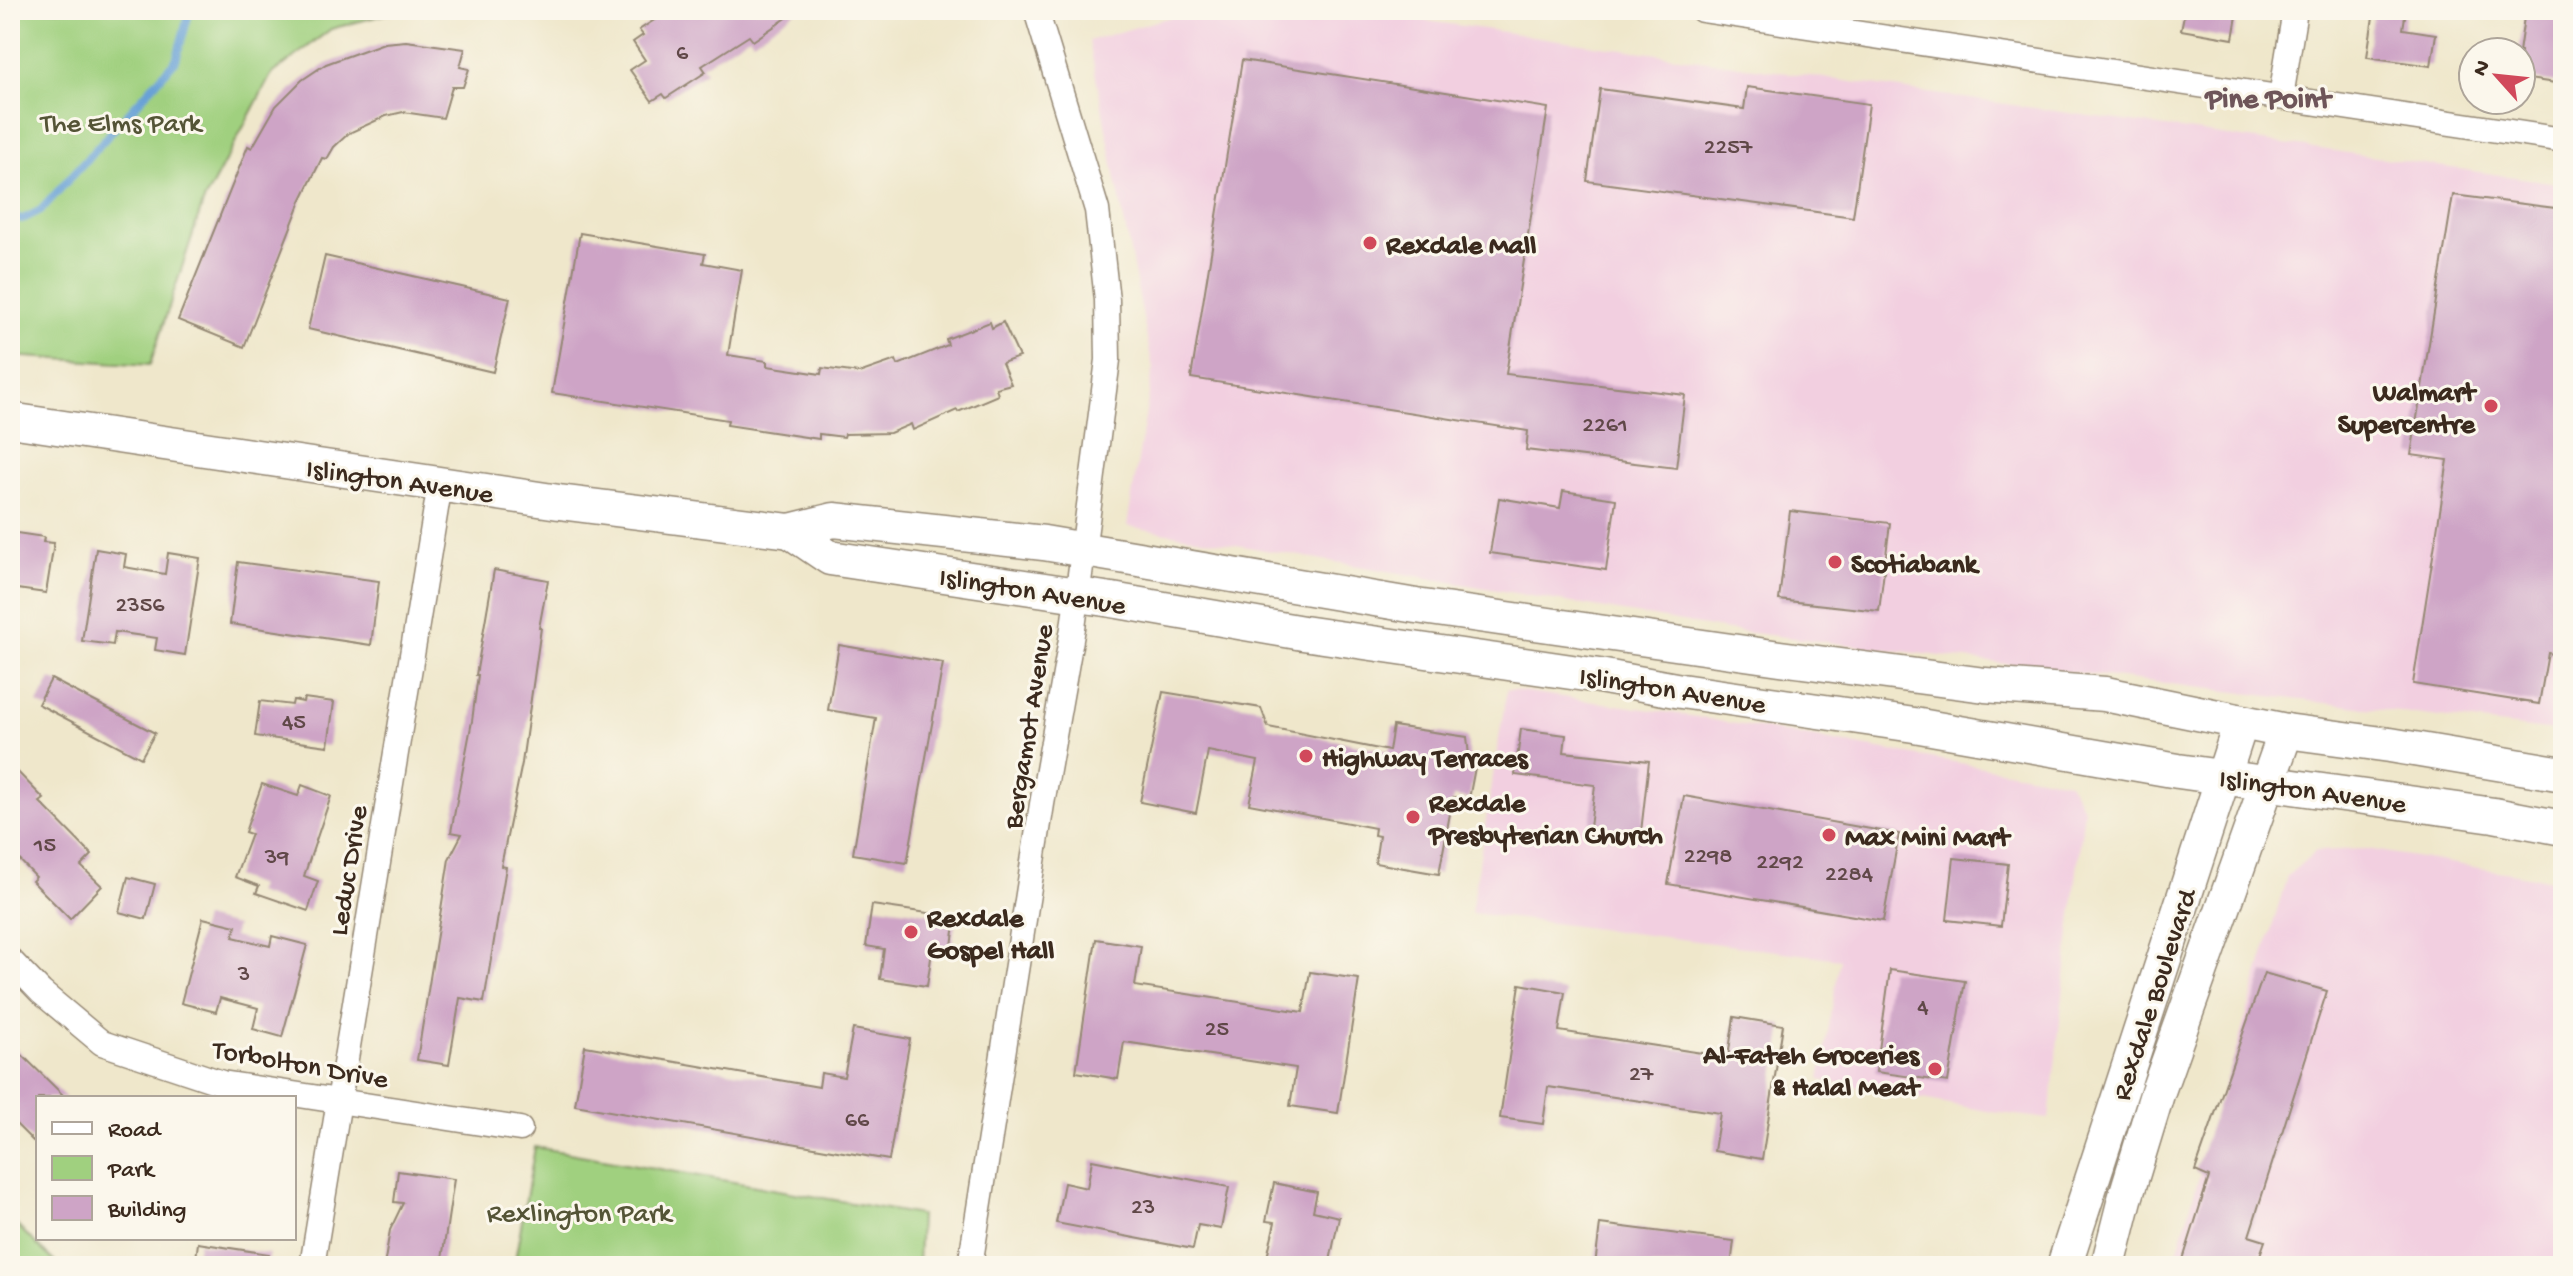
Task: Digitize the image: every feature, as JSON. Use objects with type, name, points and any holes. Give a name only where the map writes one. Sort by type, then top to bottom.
[{"type":"main road","name":"Islington Avenue","points":[[10,420],[440,484],[790,531],[834,520],[1084,549],[1416,606],[1780,658],[1985,685],[2105,694],[2286,731],[2563,774]]},
{"type":"main road","name":"Islington Avenue","points":[[790,531],[830,558],[1914,725],[2178,771],[2494,815],[2563,828]]},
{"type":"main road","name":"Rexdale Boulevard","points":[[2064,1266],[2241,722]]},
{"type":"main road","name":"Rexdale Boulevard","points":[[2108,1266],[2157,1094],[2286,731]]},
{"type":"street","name":"Bergamot Avenue","points":[[970,1266],[1077,595],[1108,360],[1107,300],[1097,210],[1037,10]]},
{"type":"street","points":[[1702,10],[2563,140]]},
{"type":"street","points":[[2281,97],[2295,10]]},
{"type":"street","name":"Leduc Drive","points":[[312,1266],[440,484]]},
{"type":"street","name":"Torbolton Drive","points":[[10,960],[41,992],[102,1043],[227,1084],[520,1129]]},
{"type":"shaded area","points":[[1194,10],[1351,10],[2563,184],[2563,732],[1728,630],[1127,526],[1153,369],[1089,41]]},
{"type":"shaded area","points":[[1507,689],[1679,714],[2069,782],[2084,809],[2049,1119],[1992,1112],[1820,1080],[1840,959],[1471,913]]},
{"type":"shaded area","points":[[2367,849],[2563,882],[2563,1266],[2173,1266],[2287,876],[2316,851]]},
{"type":"green space","name":"The Elms Park","points":[[10,10],[401,10],[331,29],[271,75],[203,203],[150,365],[10,356]]},
{"type":"green space","name":"Rexlington Park","points":[[535,1147],[920,1215],[918,1266],[514,1266]]},
{"type":"green space","points":[[10,1219],[59,1266],[10,1266]]},
{"type":"building","points":[[670,10],[798,10],[753,41],[749,36],[702,66],[706,72],[666,98],[663,94],[652,101],[630,70],[645,60],[633,42],[643,35],[639,30]]},
{"type":"building","points":[[2185,10],[2238,10],[2233,39],[2181,30]]},
{"type":"building","points":[[2374,10],[2406,10],[2403,29],[2436,34],[2431,66],[2367,57]]},
{"type":"building","points":[[2525,10],[2563,10],[2563,74],[2557,73],[2556,83],[2537,80],[2537,36],[2521,36]]},
{"type":"building","points":[[406,41],[465,49],[460,67],[469,69],[463,87],[452,87],[443,118],[403,112],[386,116],[349,133],[334,147],[327,159],[322,158],[301,201],[244,347],[178,320],[248,146],[252,148],[276,106],[302,80],[326,64],[384,43]]},
{"type":"building","name":"Rexdale Mall","points":[[1242,60],[1548,108],[1506,374],[1685,395],[1676,468],[1526,450],[1528,431],[1191,378]]},
{"type":"building","points":[[1747,87],[1869,104],[1853,217],[1587,181],[1600,89],[1744,109]]},
{"type":"building","name":"Walmart Supercentre","points":[[2453,195],[2563,209],[2563,656],[2548,653],[2539,704],[2413,684],[2448,460],[2411,455]]},
{"type":"building","points":[[580,233],[705,254],[703,263],[742,270],[728,355],[767,361],[767,366],[821,374],[822,368],[859,373],[896,360],[898,365],[948,345],[946,339],[990,322],[992,328],[1003,322],[1019,357],[1002,363],[1011,384],[996,388],[998,395],[913,430],[911,424],[890,433],[845,434],[844,437],[819,434],[819,439],[727,425],[728,420],[552,393]]},
{"type":"building","points":[[325,256],[510,298],[493,372],[308,329]]},
{"type":"building","points":[[1563,491],[1616,499],[1606,570],[1490,553],[1499,498],[1560,508]]},
{"type":"building","name":"Scotiabank","points":[[1790,511],[1890,523],[1879,611],[1779,600]]},
{"type":"building","points":[[10,532],[44,537],[43,542],[54,543],[46,593],[10,588]]},
{"type":"building","points":[[96,549],[126,554],[124,567],[165,574],[168,553],[200,558],[185,655],[155,650],[157,638],[115,632],[113,645],[82,641]]},
{"type":"building","points":[[238,562],[379,581],[371,645],[230,624]]},
{"type":"building","points":[[494,570],[548,580],[522,763],[501,866],[506,867],[484,1002],[460,998],[449,1065],[417,1060],[449,859],[462,834],[451,832],[472,721],[476,675]]},
{"type":"building","points":[[839,645],[943,663],[907,863],[853,854],[876,718],[828,710]]},
{"type":"building","points":[[51,679],[155,733],[141,758],[38,704]]},
{"type":"building","name":"Highway Terraces","points":[[1163,692],[1261,708],[1268,727],[1389,751],[1393,726],[1467,737],[1469,756],[1477,757],[1469,799],[1453,797],[1439,874],[1375,863],[1379,836],[1374,835],[1375,828],[1249,804],[1258,761],[1208,751],[1196,813],[1140,802]]},
{"type":"building","points":[[304,698],[334,702],[328,746],[255,736],[260,701],[292,705],[293,700],[303,702]]},
{"type":"building","points":[[1521,729],[1566,735],[1564,752],[1649,761],[1640,841],[1589,836],[1595,785],[1515,775]]},
{"type":"building","points":[[10,764],[44,799],[40,802],[92,855],[81,866],[102,886],[70,919],[32,881],[36,877],[10,850]]},
{"type":"building","points":[[262,784],[298,796],[302,785],[331,796],[304,876],[318,881],[308,911],[256,893],[259,886],[235,877],[251,834],[245,832]]},
{"type":"building","points":[[1684,796],[1899,834],[1883,921],[1668,884]]},
{"type":"building","points":[[1954,858],[2008,864],[2001,926],[1947,920]]},
{"type":"building","points":[[128,877],[155,884],[146,919],[119,912]]},
{"type":"building","name":"Rexdale Gospel Hall","points":[[872,905],[956,917],[951,953],[932,951],[927,986],[880,979],[884,949],[866,946]]},
{"type":"building","points":[[203,918],[236,926],[233,937],[270,946],[272,936],[307,945],[282,1037],[253,1029],[258,1008],[220,998],[216,1012],[181,1003]]},
{"type":"building","points":[[1096,939],[1141,946],[1135,986],[1303,1012],[1310,972],[1359,979],[1338,1113],[1290,1106],[1296,1068],[1124,1042],[1118,1079],[1076,1072]]},
{"type":"building","points":[[1890,970],[1965,981],[1948,1082],[1876,1072]]},
{"type":"building","points":[[2264,973],[2327,991],[2249,1236],[2265,1241],[2256,1266],[2181,1266],[2209,1177],[2195,1171]]},
{"type":"building","points":[[1520,984],[1565,992],[1559,1031],[1728,1057],[1734,1017],[1783,1025],[1762,1159],[1714,1151],[1720,1113],[1548,1087],[1543,1124],[1500,1118]]},
{"type":"building","points":[[853,1029],[910,1039],[889,1160],[575,1105],[585,1046],[819,1087],[821,1073],[844,1077]]},
{"type":"building","points":[[10,1043],[64,1096],[36,1096],[36,1144],[10,1118]]},
{"type":"building","points":[[1092,1160],[1229,1187],[1221,1229],[1198,1225],[1193,1249],[1056,1223],[1064,1183],[1087,1188]]},
{"type":"building","points":[[398,1171],[454,1179],[441,1266],[384,1266],[390,1230],[403,1203],[394,1202]]},
{"type":"building","points":[[1274,1183],[1317,1192],[1313,1211],[1339,1217],[1329,1266],[1265,1266],[1275,1222],[1266,1221]]},
{"type":"building","points":[[1600,1224],[1734,1241],[1731,1266],[1595,1266]]},
{"type":"building","points":[[198,1243],[269,1254],[268,1266],[195,1266]]},
{"type":"waterway","points":[[10,217],[23,219],[41,210],[176,60],[190,10]]},
{"type":"place","name":"Rexdale Mall","points":[[1370,243]]},
{"type":"place","name":"Walmart Supercentre","points":[[2491,406]]},
{"type":"place","name":"Scotiabank","points":[[1835,562]]},
{"type":"place","name":"Highway Terraces","points":[[1306,756]]},
{"type":"place","name":"Rexdale Presbyterian Church","points":[[1413,817]]},
{"type":"place","name":"Max Mini Mart","points":[[1829,835]]},
{"type":"place","name":"Rexdale Gospel Hall","points":[[911,932]]},
{"type":"place","name":"Al-Fateh Groceries & Halal Meat","points":[[1935,1069]]},
{"type":"district","name":"Pine Point","points":[[2268,97]]}]
